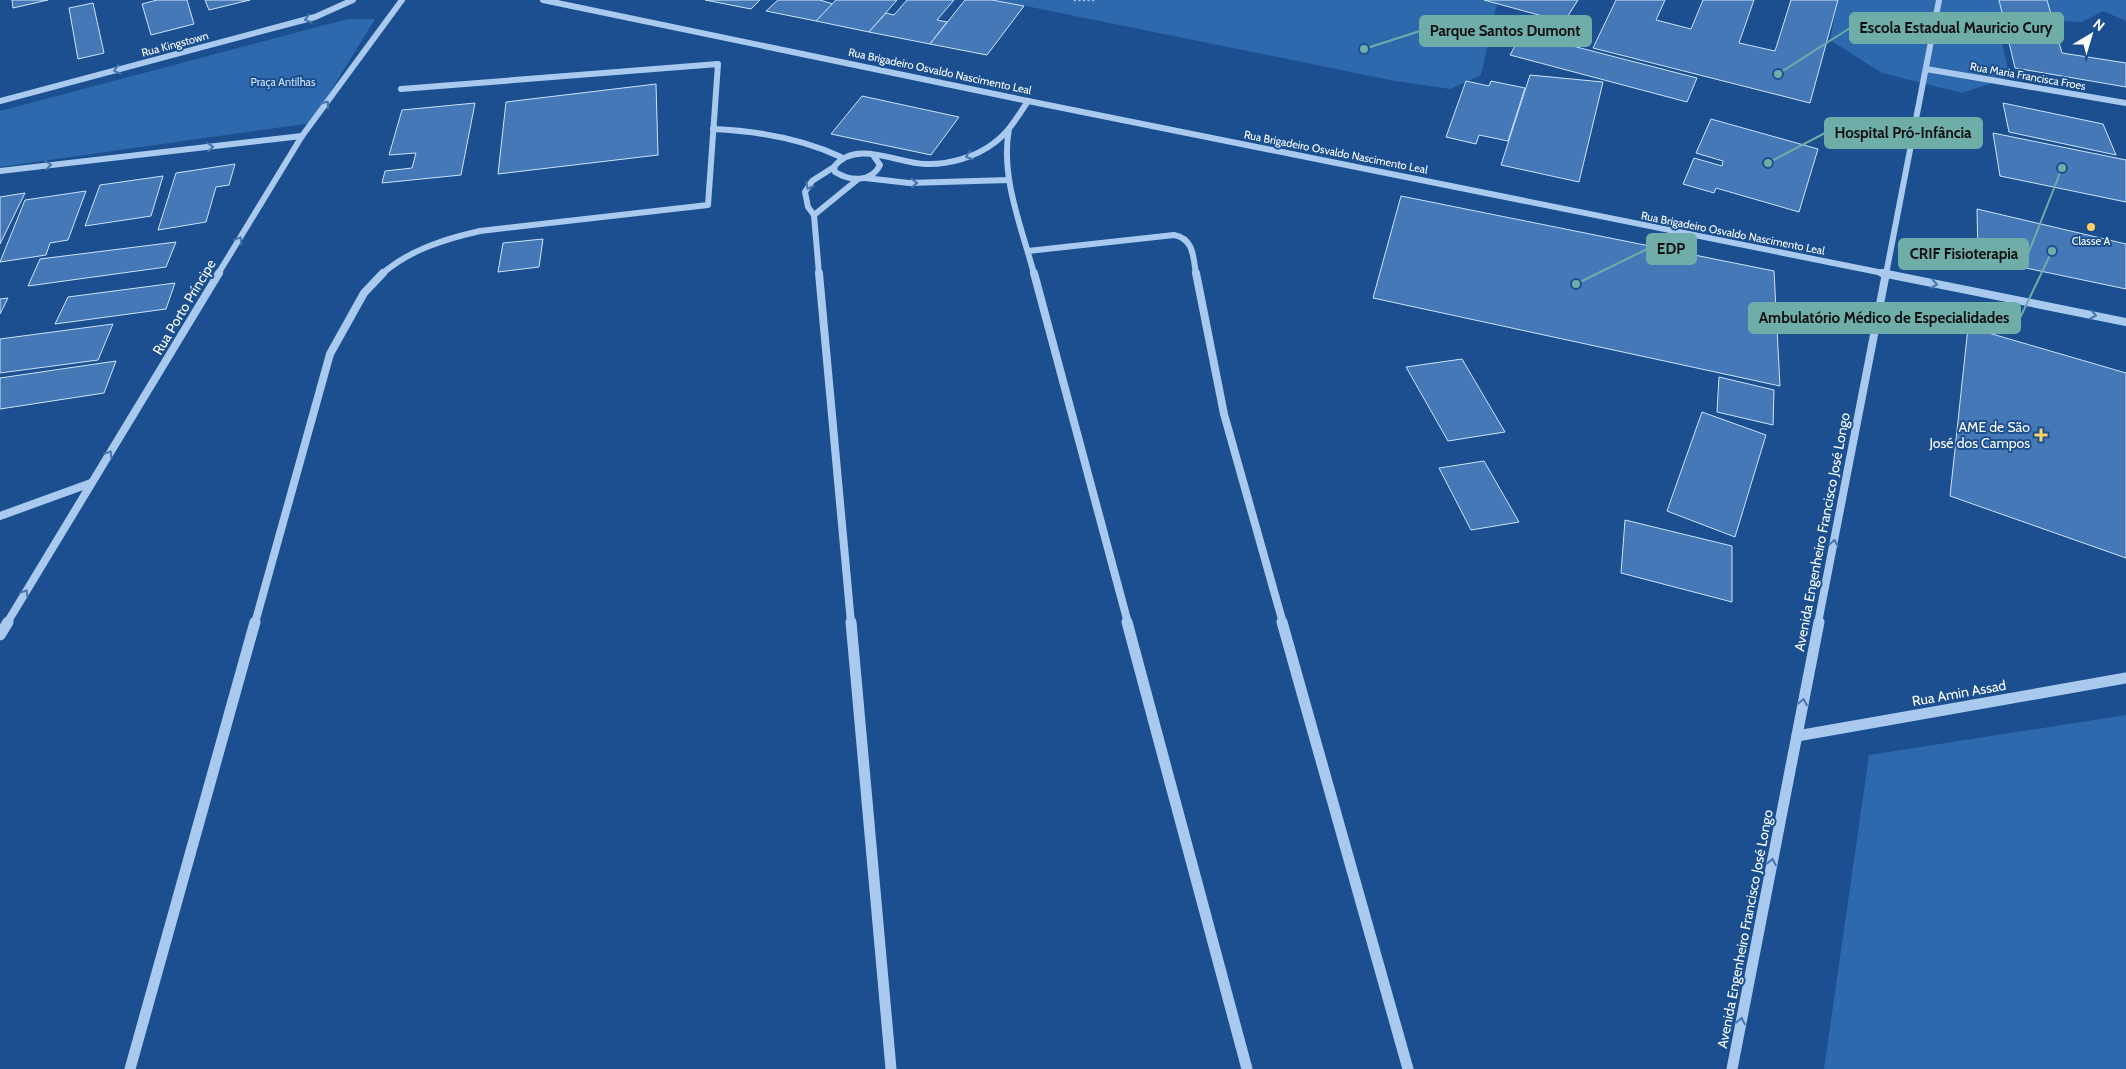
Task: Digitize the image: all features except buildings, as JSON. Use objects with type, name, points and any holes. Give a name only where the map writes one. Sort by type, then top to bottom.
[{"type":"street","name":"Rua Kingstown","points":[[0,101],[315,17],[353,0]]},
{"type":"street","name":"Rua Porto Príncipe","points":[[0,635],[302,136],[402,0]]},
{"type":"street","name":"Rua Brigadeiro Osvaldo Nascimento Leal","points":[[543,0],[1028,101],[2126,322]]},
{"type":"street","name":"Avenida Engenheiro Francisco José Longo","points":[[1732,1069],[1939,0]]},
{"type":"street","points":[[130,1069],[330,354],[364,293],[378,278],[416,252],[459,236],[708,205],[718,64],[401,89]]},
{"type":"street","name":"Rua Maria Francisca Froes","points":[[1926,69],[2126,103]]},
{"type":"street","points":[[891,1069],[814,215],[807,207],[804,198],[806,188],[821,172],[834,167],[841,157],[857,152],[910,163],[943,162],[959,159],[988,147],[1009,129],[1028,101]]},
{"type":"street","points":[[713,129],[762,132],[784,136],[817,146],[841,157]]},
{"type":"street","points":[[1009,129],[1006,145],[1009,180],[1246,1069]]},
{"type":"street","points":[[0,171],[302,136]]},
{"type":"street","points":[[814,215],[857,180],[865,178],[878,170],[880,165],[873,155]]},
{"type":"street","points":[[834,167],[835,172],[840,176],[857,180]]},
{"type":"street","points":[[865,178],[910,183],[1009,180]]},
{"type":"street","points":[[1028,251],[1174,235],[1183,236],[1190,243],[1224,414],[1408,1069]]},
{"type":"street","points":[[0,516],[91,483]]},
{"type":"street","name":"Rua Amin Assad","points":[[1797,736],[2126,678]]},
{"type":"path","points":[[1074,0],[1096,0]]},
{"type":"green space","points":[[996,0],[1498,0],[1481,75],[1450,89],[1395,81]]},
{"type":"green space","points":[[1838,0],[2126,0],[2126,21],[2103,11],[2082,22],[1996,18],[2010,77],[1962,93],[1882,73],[1830,40]]},
{"type":"green space","name":"Praça Antilhas","points":[[348,19],[375,19],[311,123],[0,167],[0,111]]},
{"type":"green space","points":[[2126,715],[2126,1069],[1824,1069],[1869,755]]},
{"type":"place","name":"Parque Santos Dumont","points":[[1364,49]]},
{"type":"place","name":"Escola Estadual Mauricio Cury","points":[[1778,74]]},
{"type":"place","name":"Hospital Pró-Infância","points":[[1768,163]]},
{"type":"place","name":"CRIF Fisioterapia","points":[[2062,168]]},
{"type":"place","name":"Classe A","points":[[2091,227]]},
{"type":"place","name":"Ambulatório Médico de Especialidades","points":[[2052,251]]},
{"type":"place","name":"EDP","points":[[1576,284]]},
{"type":"place","name":"AME de São José dos Campos","points":[[2041,435]]}]
